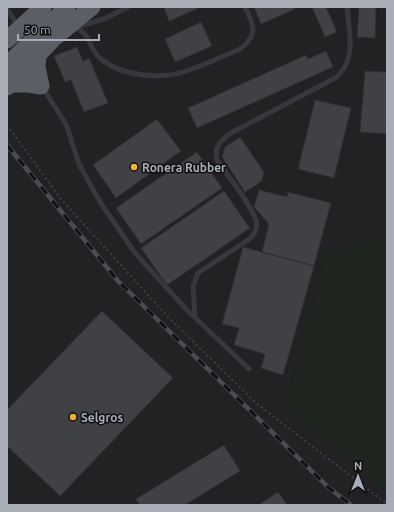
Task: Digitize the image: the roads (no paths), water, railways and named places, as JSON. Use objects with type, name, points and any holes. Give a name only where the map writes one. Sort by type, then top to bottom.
[{"type":"highway","points":[[7,40],[19,27],[43,7]]},
{"type":"highway","points":[[7,65],[67,7]]},
{"type":"highway","points":[[8,86],[38,54],[70,28],[92,7]]},
{"type":"highway","points":[[8,86],[28,84],[41,86],[37,66],[38,54]]},
{"type":"lane","points":[[70,28],[104,19],[128,7]]},
{"type":"lane","points":[[70,28],[86,33],[99,58],[113,67],[141,74],[173,74],[188,71],[240,49],[246,44],[251,38],[253,27],[245,7]]},
{"type":"lane","points":[[195,318],[193,286],[198,273],[251,238],[255,234],[257,227],[253,213],[217,160],[215,154],[216,147],[229,134],[337,77],[342,72],[348,64],[350,53],[346,7]]},
{"type":"lane","points":[[7,9],[19,27]]},
{"type":"lane","points":[[41,86],[66,124],[78,164],[100,202],[135,253],[195,318],[249,369]]},
{"type":"railway","points":[[7,145],[118,281],[329,488],[351,505]]},
{"type":"place","name":"Ronera Rubber","points":[[134,167]]},
{"type":"place","name":"Selgros","points":[[73,417]]}]
